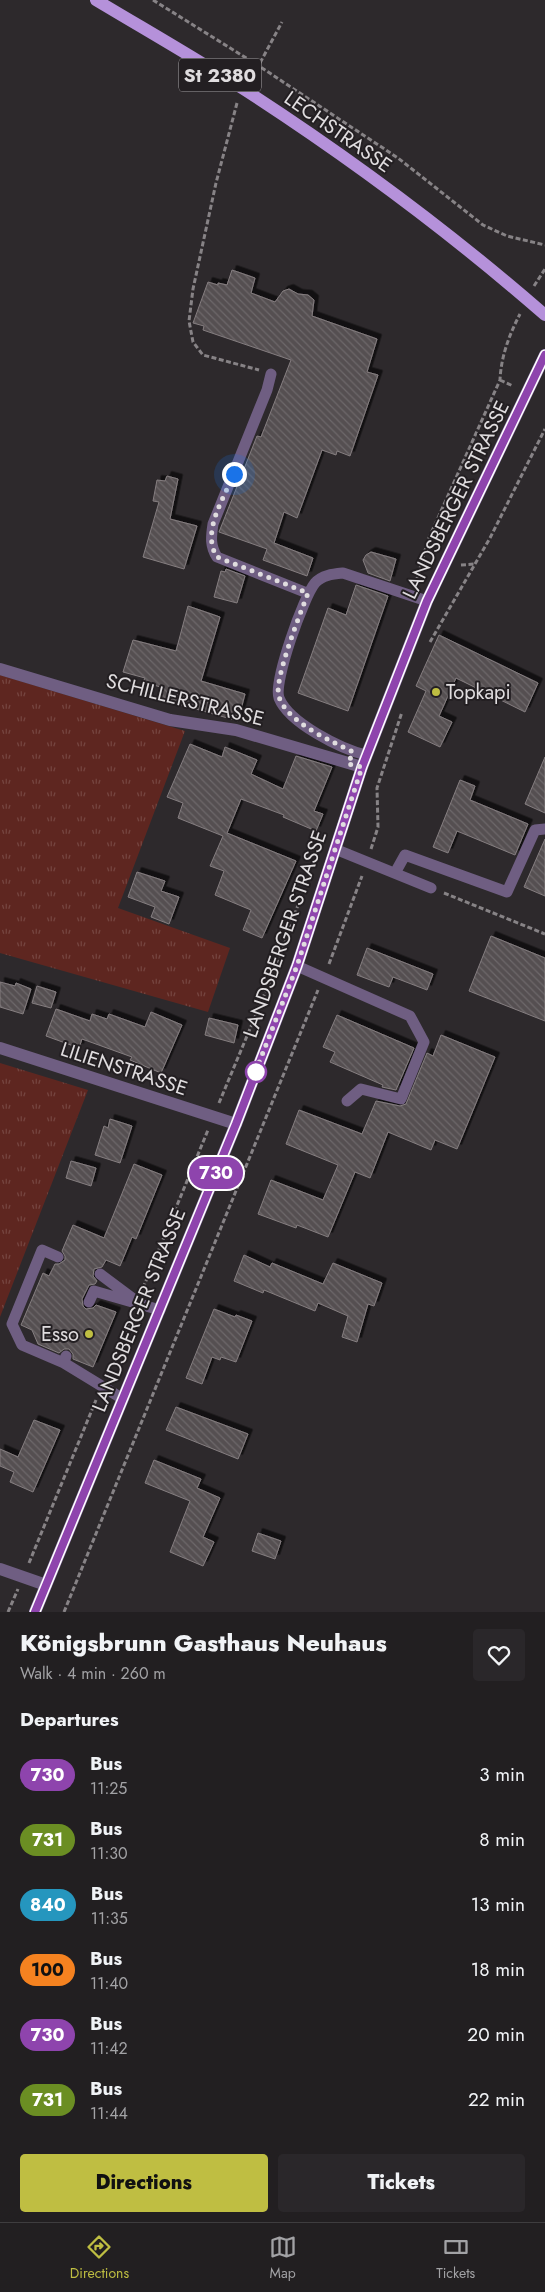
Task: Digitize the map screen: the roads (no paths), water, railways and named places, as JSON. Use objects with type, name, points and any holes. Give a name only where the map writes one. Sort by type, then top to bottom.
[{"type":"main road","name":"LECHSTRASSE","points":[[96,0],[244,90],[340,154],[432,222],[545,315]]},
{"type":"street","name":"LANDSBERGER STRASSE","points":[[35,1612],[236,1124],[297,966],[366,755],[427,601],[545,355]]},
{"type":"street","name":"SCHILLERSTRASSE","points":[[0,669],[170,720],[236,730],[362,767]]},
{"type":"street","name":"LILIENSTRASSE","points":[[0,1048],[236,1124]]},
{"type":"street","points":[[0,1569],[46,1585]]},
{"type":"lane","points":[[271,374],[267,390],[213,524],[212,544],[217,557],[308,593]]},
{"type":"lane","points":[[366,755],[353,752],[310,729],[289,713],[278,696],[280,677],[308,593],[317,581],[329,574],[343,573],[427,601]]},
{"type":"lane","points":[[395,874],[405,854],[507,892],[535,830],[545,829]]},
{"type":"lane","points":[[335,849],[431,888]]},
{"type":"lane","points":[[297,966],[410,1016],[424,1042],[401,1099],[361,1089],[347,1101]]},
{"type":"lane","points":[[58,1257],[42,1250],[12,1324],[22,1344],[65,1359],[102,1387],[123,1400]]},
{"type":"lane","points":[[100,1274],[138,1302]]},
{"type":"lane","points":[[89,1302],[94,1291],[138,1302],[160,1310]]},
{"type":"place","name":"Topkapi","points":[[436,692]]},
{"type":"place","name":"Esso","points":[[89,1334]]}]
